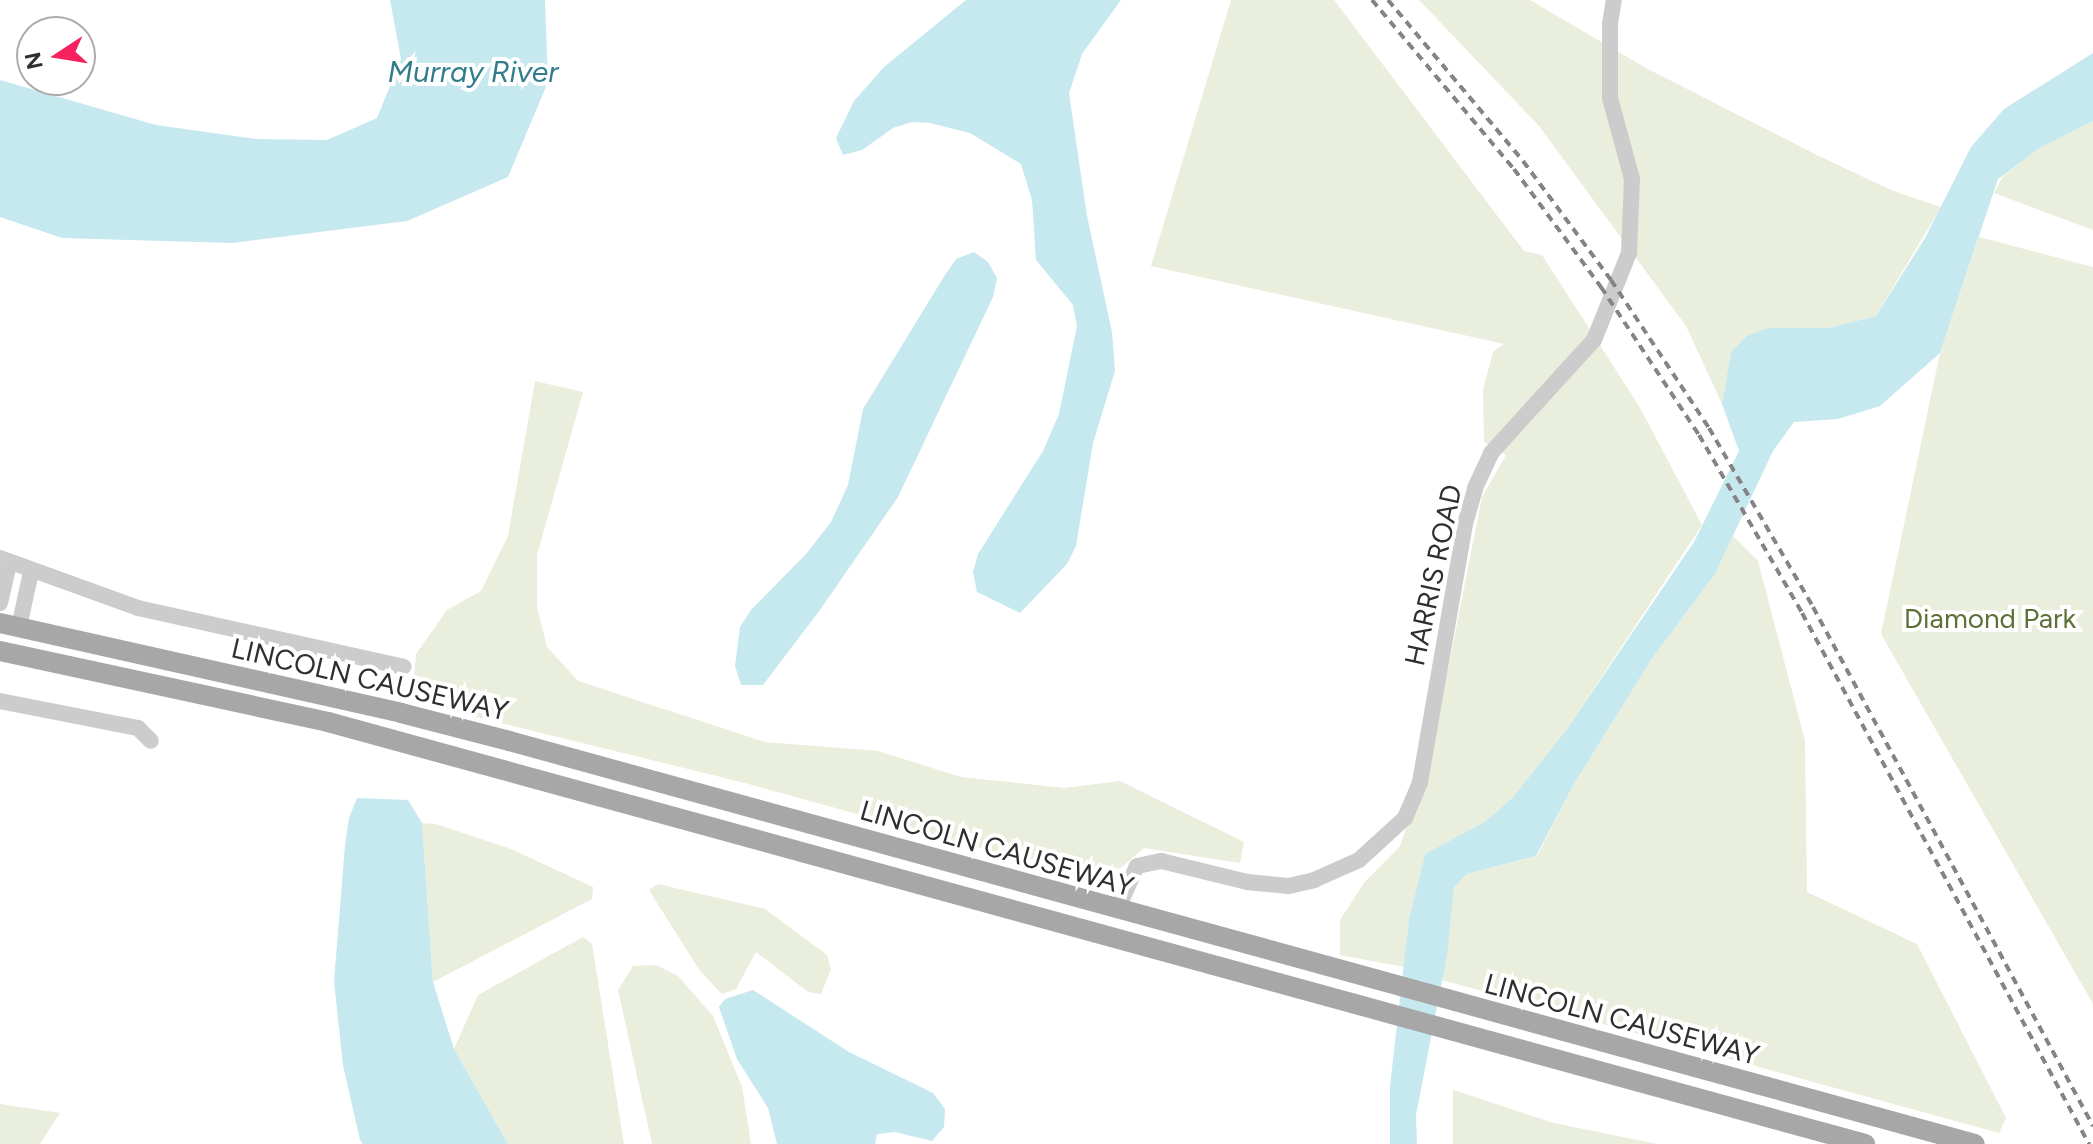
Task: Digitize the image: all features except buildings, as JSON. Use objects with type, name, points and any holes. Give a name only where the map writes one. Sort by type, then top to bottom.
[{"type":"main road","name":"LINCOLN CAUSEWAY","points":[[10,625],[401,713],[509,741],[1975,1144]]},
{"type":"main road","points":[[1,647],[10,625]]},
{"type":"main road","name":"LINCOLN CAUSEWAY","points":[[1,647],[328,722],[1865,1144]]},
{"type":"main road","points":[[1110,937],[1117,910]]},
{"type":"street","name":"HARRIS ROAD","points":[[1117,910],[1137,866],[1161,861],[1247,882],[1289,886],[1314,880],[1359,860],[1405,818],[1420,782],[1475,488],[1491,453],[1594,340],[1629,253],[1632,179],[1610,98],[1610,24],[1614,0]]},
{"type":"street","name":"LINCOLN CAUSEWAY","points":[[4,561],[138,608],[404,667]]},
{"type":"street","points":[[0,603],[4,561]]},
{"type":"street","points":[[10,625],[31,572]]},
{"type":"street","points":[[0,701],[138,728],[151,741]]},
{"type":"green space","points":[[1231,0],[1334,0],[1524,251],[1542,255],[1639,406],[1702,525],[1567,729],[1513,797],[1486,821],[1425,854],[1409,919],[1404,967],[1340,955],[1340,920],[1364,883],[1400,846],[1431,755],[1482,497],[1506,455],[1484,442],[1483,390],[1493,352],[1504,344],[1151,266]]},
{"type":"green space","points":[[1419,0],[1530,0],[1644,67],[1819,156],[1891,190],[1941,207],[1876,316],[1828,328],[1769,328],[1731,352],[1722,404],[1686,326],[1539,126]]},
{"type":"green space","points":[[2093,121],[2093,230],[1994,193],[2003,176],[2040,148]]},
{"type":"green space","name":"Diamond Park","points":[[1979,237],[2093,267],[2093,1004],[1881,634],[1940,353]]},
{"type":"green space","points":[[535,381],[583,392],[537,555],[537,607],[547,647],[578,681],[765,742],[878,751],[961,777],[1064,788],[1120,781],[1244,842],[1240,863],[1144,848],[1112,875],[988,850],[741,782],[412,701],[416,654],[447,610],[481,591],[508,536]]},
{"type":"green space","points":[[1733,536],[1758,561],[1805,741],[1807,892],[1917,944],[2006,1118],[1999,1133],[1442,980],[1454,887],[1467,874],[1537,856],[1574,784],[1651,660],[1715,574]]},
{"type":"green space","points":[[422,823],[436,824],[511,849],[593,887],[592,899],[433,982]]},
{"type":"green space","points":[[658,884],[765,909],[827,955],[831,969],[821,994],[808,992],[756,952],[736,989],[722,994],[700,971],[649,890]]},
{"type":"green space","points":[[583,937],[592,944],[624,1144],[508,1144],[454,1049],[478,995]]},
{"type":"green space","points":[[656,965],[678,976],[713,1016],[742,1087],[751,1144],[652,1144],[618,990],[633,966]]},
{"type":"green space","points":[[1453,1090],[1554,1123],[1657,1144],[1453,1144]]},
{"type":"green space","points":[[0,1104],[60,1113],[40,1144],[0,1144]]},
{"type":"water","name":"Murray River","points":[[390,0],[545,0],[548,82],[508,177],[407,221],[232,243],[62,238],[0,217],[0,80],[16,85],[16,96],[55,96],[156,125],[256,139],[327,140],[377,118],[401,59]]},
{"type":"water","points":[[966,0],[1121,0],[1082,54],[1069,93],[1087,216],[1112,332],[1115,371],[1093,443],[1076,546],[1067,564],[1020,613],[977,592],[973,572],[978,554],[1043,451],[1059,414],[1077,326],[1073,305],[1036,260],[1032,200],[1021,164],[970,133],[930,123],[912,122],[893,128],[862,150],[843,155],[836,138],[854,101],[884,67]]},
{"type":"water","points":[[2093,53],[2093,121],[2040,148],[1998,179],[1940,353],[1880,406],[1838,419],[1794,422],[1773,451],[1715,574],[1651,660],[1574,784],[1536,856],[1467,874],[1454,887],[1447,955],[1416,1115],[1417,1144],[1390,1144],[1390,1086],[1409,919],[1425,854],[1486,821],[1513,797],[1567,729],[1694,542],[1739,451],[1722,404],[1731,352],[1747,336],[1769,328],[1828,328],[1876,316],[1925,238],[1971,147],[2004,109]]},
{"type":"water","points":[[974,252],[988,262],[997,278],[993,297],[898,497],[820,610],[763,685],[741,685],[735,666],[740,627],[751,610],[806,554],[831,522],[848,485],[863,409],[956,259]]},
{"type":"water","points":[[357,798],[408,800],[422,823],[433,982],[454,1049],[508,1144],[363,1144],[360,1140],[343,1065],[334,982],[345,845],[349,818]]},
{"type":"water","points":[[753,990],[849,1052],[933,1093],[945,1109],[944,1127],[932,1141],[895,1132],[877,1134],[875,1144],[777,1144],[768,1108],[737,1059],[719,1007],[725,999]]},
{"type":"railway","points":[[1372,0],[1514,169],[1601,287],[1699,435],[1802,613],[2089,1144]]},
{"type":"railway","points":[[1388,0],[1523,161],[1611,280],[1709,428],[1813,607],[2093,1126]]}]
